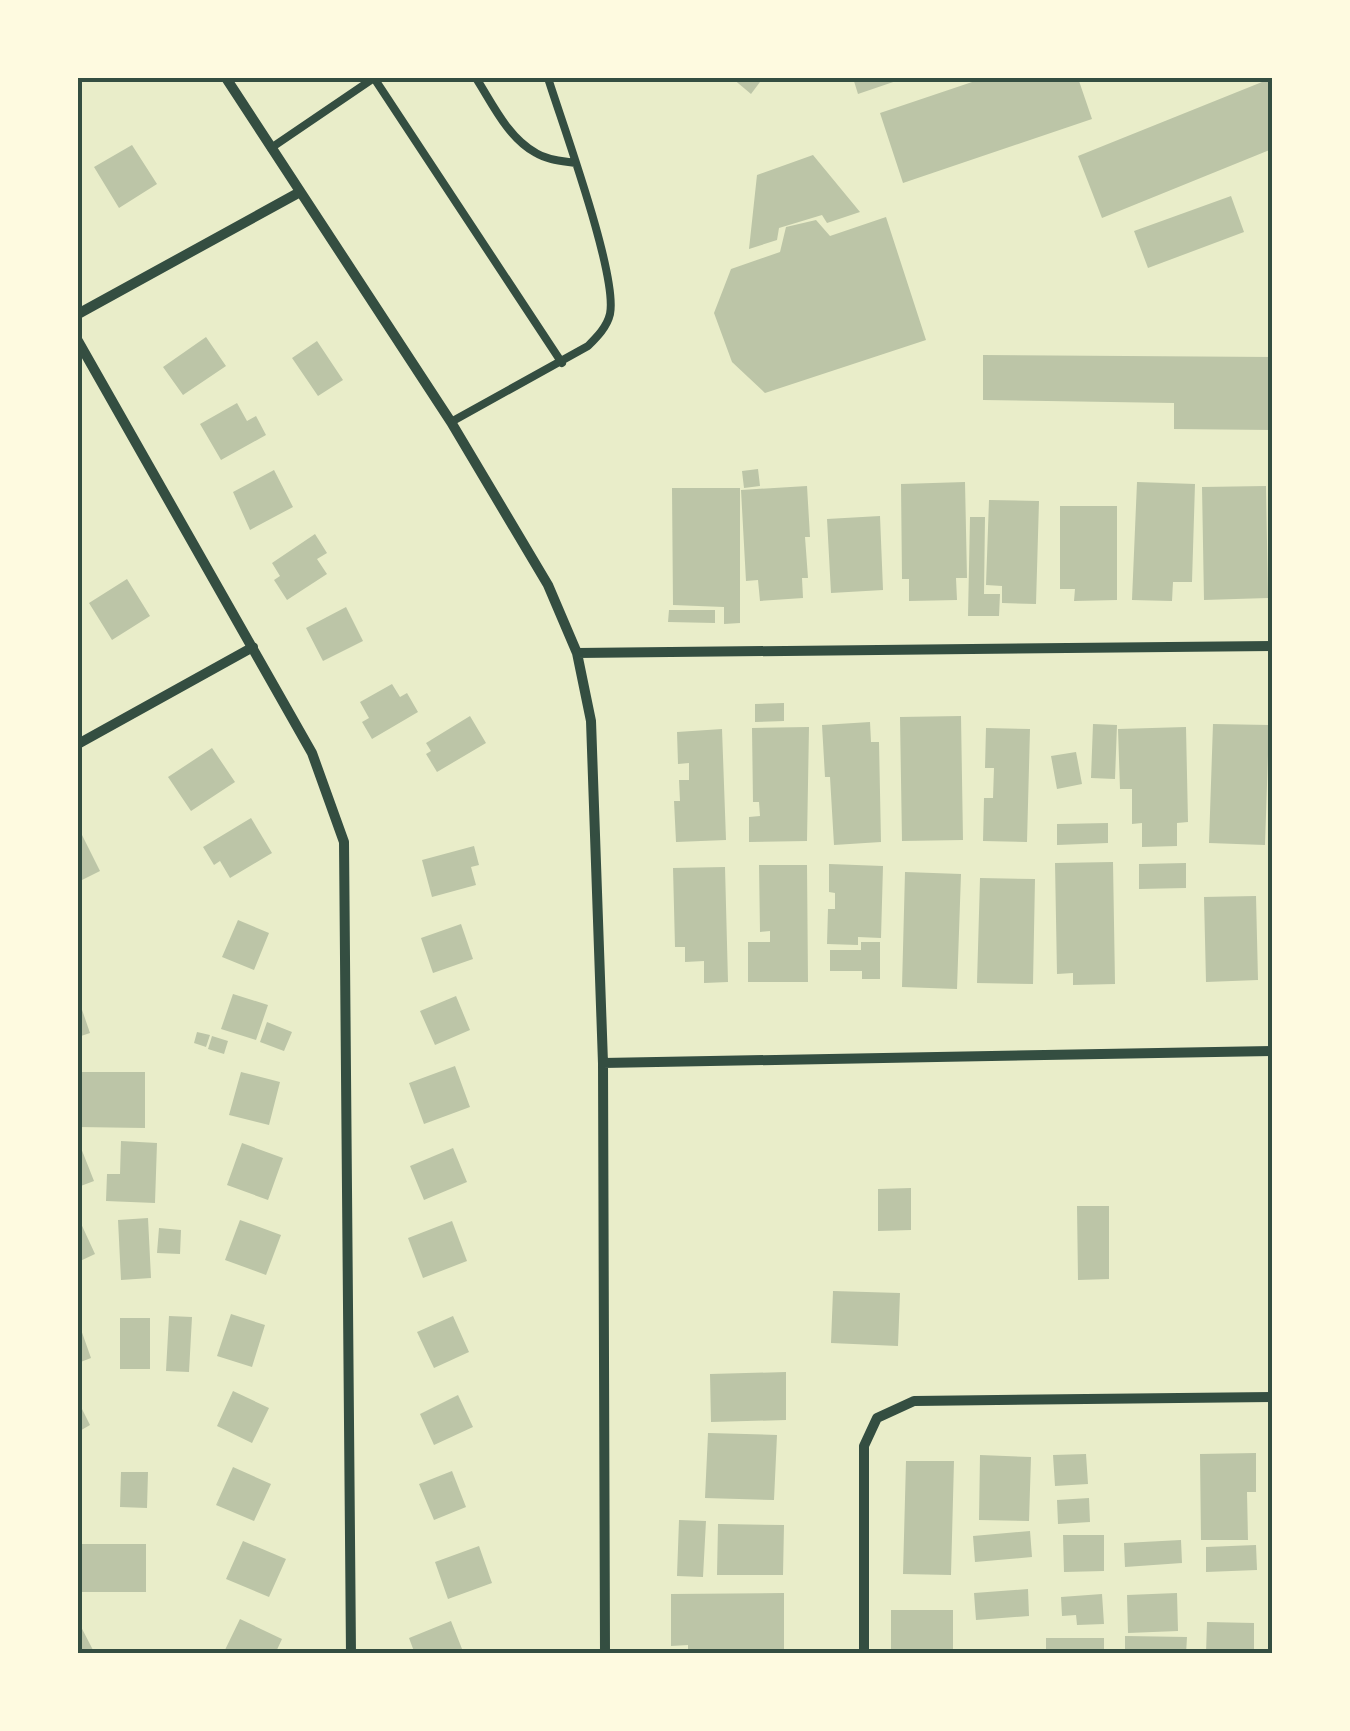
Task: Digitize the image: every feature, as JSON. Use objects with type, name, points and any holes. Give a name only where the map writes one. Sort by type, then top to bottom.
[{"type":"street","points":[[226,78],[452,422],[548,584],[577,653],[591,721],[603,1063],[605,1654]]},
{"type":"street","points":[[78,314],[300,192]]},
{"type":"street","points":[[78,341],[312,753],[344,842],[351,1654]]},
{"type":"street","points":[[577,653],[1272,646]]},
{"type":"street","points":[[78,744],[252,647]]},
{"type":"street","points":[[603,1063],[1272,1051]]},
{"type":"street","points":[[864,1654],[864,1446],[877,1418],[914,1402],[1272,1396]]},
{"type":"lane","points":[[270,148],[374,78],[562,363]]},
{"type":"lane","points":[[476,78],[524,146],[539,156],[575,164]]},
{"type":"lane","points":[[452,422],[562,363],[596,339],[610,315],[611,291],[548,78]]},
{"type":"building","points":[[732,78],[763,78],[751,94]]},
{"type":"building","points":[[853,78],[905,78],[858,94]]},
{"type":"building","points":[[984,78],[1078,78],[1092,119],[903,183],[880,113]]},
{"type":"building","points":[[1272,78],[1272,149],[1102,218],[1078,156]]},
{"type":"building","points":[[132,145],[157,184],[119,208],[94,167]]},
{"type":"building","points":[[813,155],[860,212],[827,223],[822,215],[779,228],[777,240],[749,249],[757,175]]},
{"type":"building","points":[[1231,196],[1244,232],[1148,268],[1134,231]]},
{"type":"building","points":[[886,217],[926,340],[765,393],[732,362],[714,313],[731,269],[780,252],[786,227],[816,220],[830,236]]},
{"type":"building","points":[[206,337],[226,366],[183,395],[163,367]]},
{"type":"building","points":[[317,341],[343,380],[318,396],[292,358]]},
{"type":"building","points":[[983,355],[1272,357],[1272,430],[1174,429],[1174,403],[983,400]]},
{"type":"building","points":[[237,403],[247,421],[256,416],[266,435],[221,460],[200,424]]},
{"type":"building","points":[[758,469],[760,486],[744,488],[742,471]]},
{"type":"building","points":[[274,470],[293,507],[250,530],[233,492]]},
{"type":"building","points":[[965,482],[967,578],[956,578],[957,600],[909,601],[909,579],[902,579],[901,484]]},
{"type":"building","points":[[1137,482],[1195,484],[1192,582],[1173,582],[1172,601],[1132,600]]},
{"type":"building","points":[[807,486],[810,537],[805,537],[808,578],[802,578],[803,598],[760,601],[758,580],[746,581],[741,490]]},
{"type":"building","points":[[1266,486],[1268,598],[1204,600],[1202,487]]},
{"type":"building","points":[[672,488],[740,488],[740,623],[724,624],[724,607],[673,605]]},
{"type":"building","points":[[989,500],[1039,501],[1036,604],[1002,603],[1002,586],[986,585]]},
{"type":"building","points":[[1060,506],[1117,506],[1117,600],[1074,601],[1075,589],[1060,589]]},
{"type":"building","points":[[880,516],[883,590],[831,593],[827,519]]},
{"type":"building","points":[[970,517],[985,517],[984,594],[1000,594],[999,616],[968,616]]},
{"type":"building","points":[[315,534],[327,553],[317,559],[327,574],[287,600],[274,580],[280,576],[272,563]]},
{"type":"building","points":[[127,579],[150,616],[112,640],[89,603]]},
{"type":"building","points":[[346,607],[363,641],[323,661],[306,628]]},
{"type":"building","points":[[669,610],[715,610],[715,623],[668,622]]},
{"type":"building","points":[[392,684],[400,697],[407,693],[418,712],[372,739],[362,722],[369,718],[360,702]]},
{"type":"building","points":[[784,703],[784,721],[755,722],[755,704]]},
{"type":"building","points":[[470,716],[486,743],[437,772],[426,754],[431,751],[426,743]]},
{"type":"building","points":[[961,716],[963,840],[902,841],[900,717]]},
{"type":"building","points":[[870,722],[871,742],[879,742],[881,842],[834,845],[822,725]]},
{"type":"building","points":[[1093,724],[1117,725],[1115,779],[1091,778]]},
{"type":"building","points":[[1213,724],[1269,725],[1265,845],[1209,843]]},
{"type":"building","points":[[809,727],[807,841],[749,842],[749,817],[760,816],[759,802],[753,802],[752,728]]},
{"type":"building","points":[[1186,727],[1188,822],[1177,823],[1177,846],[1142,847],[1142,823],[1132,824],[1132,789],[1120,789],[1118,729]]},
{"type":"building","points":[[986,728],[1030,729],[1027,842],[983,841],[984,798],[993,798],[994,768],[985,768]]},
{"type":"building","points":[[722,729],[726,840],[676,842],[674,801],[680,801],[679,780],[689,780],[689,763],[678,764],[677,732]]},
{"type":"building","points":[[212,748],[235,782],[191,811],[168,777]]},
{"type":"building","points":[[1076,752],[1082,784],[1057,789],[1051,756]]},
{"type":"building","points":[[251,818],[272,853],[230,878],[220,861],[214,865],[203,847]]},
{"type":"building","points":[[1108,823],[1108,843],[1057,845],[1057,824]]},
{"type":"building","points":[[82,835],[100,871],[78,882],[78,838]]},
{"type":"building","points":[[474,846],[479,865],[471,867],[476,885],[432,897],[422,860]]},
{"type":"building","points":[[1113,862],[1115,984],[1073,985],[1073,973],[1057,974],[1055,863]]},
{"type":"building","points":[[1186,863],[1186,888],[1139,889],[1139,864]]},
{"type":"building","points":[[829,864],[883,866],[881,938],[858,937],[858,945],[827,944],[828,909],[835,909],[835,893],[829,892]]},
{"type":"building","points":[[759,865],[807,865],[808,982],[748,982],[748,942],[770,942],[770,931],[760,932]]},
{"type":"building","points":[[725,867],[728,982],[704,983],[704,961],[685,962],[685,947],[675,947],[673,868]]},
{"type":"building","points":[[905,872],[961,874],[957,989],[902,987]]},
{"type":"building","points":[[980,878],[1035,879],[1033,984],[977,983]]},
{"type":"building","points":[[1256,896],[1258,980],[1206,982],[1204,897]]},
{"type":"building","points":[[238,920],[269,933],[254,970],[222,957]]},
{"type":"building","points":[[461,924],[473,959],[433,973],[421,938]]},
{"type":"building","points":[[861,942],[880,942],[880,979],[862,979],[862,971],[830,971],[830,950],[861,950]]},
{"type":"building","points":[[233,994],[268,1005],[256,1040],[221,1029]]},
{"type":"building","points":[[456,996],[470,1030],[435,1045],[420,1011]]},
{"type":"building","points":[[78,998],[90,1033],[78,1037]]},
{"type":"building","points":[[267,1022],[292,1032],[284,1051],[260,1042]]},
{"type":"building","points":[[197,1032],[210,1035],[206,1047],[194,1043]]},
{"type":"building","points":[[212,1036],[228,1041],[224,1054],[208,1049]]},
{"type":"building","points":[[455,1066],[470,1107],[424,1124],[409,1083]]},
{"type":"building","points":[[78,1072],[145,1072],[145,1128],[78,1127]]},
{"type":"building","points":[[241,1072],[280,1082],[269,1125],[229,1115]]},
{"type":"building","points":[[121,1141],[157,1143],[155,1203],[106,1201],[107,1174],[120,1174]]},
{"type":"building","points":[[242,1143],[283,1158],[268,1200],[227,1185]]},
{"type":"building","points":[[81,1148],[94,1181],[78,1187],[78,1149]]},
{"type":"building","points":[[453,1148],[467,1182],[424,1200],[410,1166]]},
{"type":"building","points":[[911,1188],[911,1230],[878,1231],[878,1189]]},
{"type":"building","points":[[1077,1206],[1109,1206],[1109,1279],[1078,1280]]},
{"type":"building","points":[[78,1217],[95,1254],[78,1262]]},
{"type":"building","points":[[148,1218],[151,1278],[121,1280],[118,1220]]},
{"type":"building","points":[[240,1220],[281,1235],[266,1275],[225,1260]]},
{"type":"building","points":[[452,1221],[467,1261],[423,1278],[408,1238]]},
{"type":"building","points":[[159,1228],[181,1230],[180,1254],[157,1253]]},
{"type":"building","points":[[833,1291],[900,1293],[898,1346],[831,1343]]},
{"type":"building","points":[[231,1314],[265,1325],[252,1367],[217,1356]]},
{"type":"building","points":[[169,1316],[192,1317],[189,1372],[166,1371]]},
{"type":"building","points":[[453,1316],[469,1352],[434,1368],[417,1332]]},
{"type":"building","points":[[120,1318],[150,1318],[150,1369],[120,1369]]},
{"type":"building","points":[[78,1321],[91,1358],[78,1363]]},
{"type":"building","points":[[786,1372],[786,1420],[711,1422],[710,1374]]},
{"type":"building","points":[[233,1391],[269,1408],[252,1443],[217,1426]]},
{"type":"building","points":[[458,1395],[473,1427],[434,1445],[420,1414]]},
{"type":"building","points":[[78,1401],[90,1425],[78,1432]]},
{"type":"building","points":[[708,1433],[777,1435],[774,1500],[705,1498]]},
{"type":"building","points":[[1256,1453],[1256,1492],[1247,1492],[1248,1540],[1201,1540],[1200,1454]]},
{"type":"building","points":[[1086,1454],[1088,1484],[1055,1486],[1053,1455]]},
{"type":"building","points":[[980,1455],[1031,1457],[1029,1521],[979,1520]]},
{"type":"building","points":[[906,1461],[954,1461],[951,1575],[903,1574]]},
{"type":"building","points":[[233,1467],[271,1484],[254,1521],[216,1505]]},
{"type":"building","points":[[452,1471],[466,1507],[434,1520],[419,1484]]},
{"type":"building","points":[[121,1472],[148,1472],[147,1508],[120,1507]]},
{"type":"building","points":[[1089,1498],[1090,1522],[1058,1524],[1057,1500]]},
{"type":"building","points":[[679,1520],[706,1521],[703,1577],[677,1576]]},
{"type":"building","points":[[718,1524],[784,1525],[783,1575],[717,1575]]},
{"type":"building","points":[[1030,1531],[1032,1557],[975,1562],[973,1536]]},
{"type":"building","points":[[1063,1535],[1104,1535],[1104,1571],[1064,1572]]},
{"type":"building","points":[[1181,1540],[1182,1563],[1125,1567],[1124,1543]]},
{"type":"building","points":[[243,1541],[286,1559],[269,1597],[226,1579]]},
{"type":"building","points":[[78,1544],[146,1544],[146,1592],[78,1592]]},
{"type":"building","points":[[1256,1545],[1257,1570],[1206,1572],[1206,1547]]},
{"type":"building","points":[[479,1546],[492,1583],[448,1599],[435,1562]]},
{"type":"building","points":[[1028,1589],[1029,1616],[976,1620],[974,1593]]},
{"type":"building","points":[[784,1593],[784,1651],[688,1652],[688,1645],[671,1646],[671,1594]]},
{"type":"building","points":[[1177,1593],[1178,1631],[1128,1633],[1127,1595]]},
{"type":"building","points":[[1102,1594],[1104,1624],[1077,1625],[1076,1615],[1062,1616],[1061,1597]]},
{"type":"building","points":[[891,1610],[953,1610],[953,1654],[891,1654]]},
{"type":"building","points":[[240,1619],[282,1639],[275,1654],[223,1654]]},
{"type":"building","points":[[78,1621],[93,1650],[86,1654],[78,1654]]},
{"type":"building","points":[[451,1621],[464,1654],[415,1654],[409,1638]]},
{"type":"building","points":[[1207,1622],[1254,1623],[1254,1654],[1206,1654]]},
{"type":"building","points":[[1125,1636],[1187,1637],[1186,1654],[1125,1654]]},
{"type":"building","points":[[1046,1638],[1104,1638],[1104,1654],[1046,1654]]}]
